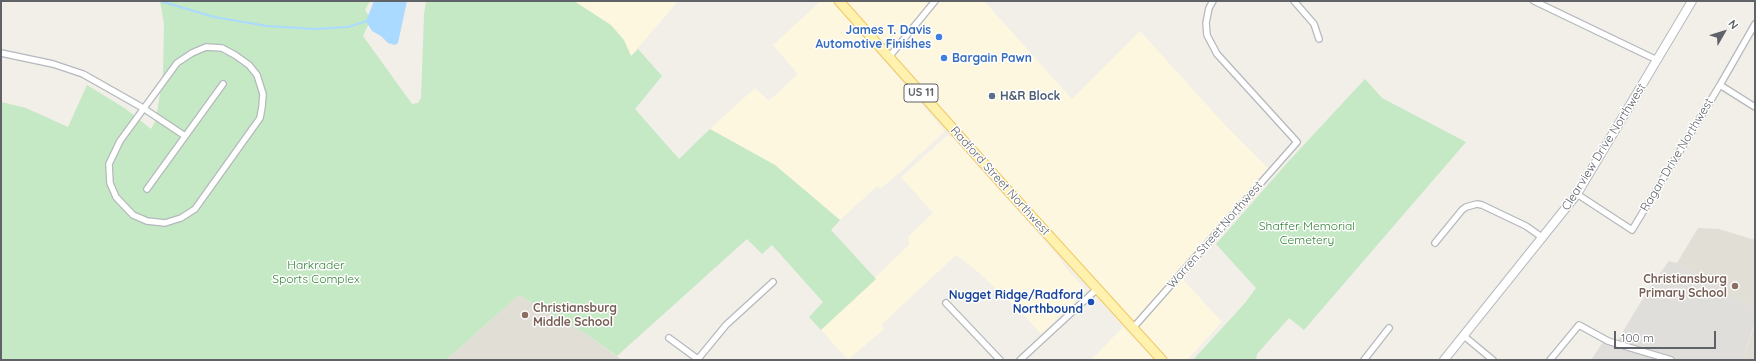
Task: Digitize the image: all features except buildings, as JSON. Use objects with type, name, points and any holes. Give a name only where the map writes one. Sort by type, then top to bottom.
[{"type":"main road","name":"Radford Street Northwest","points":[[839,1],[1162,360]]},
{"type":"street","points":[[889,57],[935,1]]},
{"type":"street","name":"Warren Street Northwest","points":[[1133,328],[1297,142],[1217,54],[1207,35],[1206,23],[1212,1]]},
{"type":"street","points":[[1294,1],[1314,24],[1319,39]]},
{"type":"street","points":[[1534,1],[1657,60]]},
{"type":"street","name":"Clearview Drive Northwest","points":[[1444,360],[1577,194],[1692,1]]},
{"type":"street","name":"Ragan Drive Northwest","points":[[1577,194],[1632,230],[1720,85],[1755,24]]},
{"type":"street","points":[[206,47],[222,48],[249,65],[257,75],[262,94],[260,118],[195,209],[181,218],[165,223],[147,221],[133,215],[116,197],[110,184],[108,164],[120,141],[143,108],[177,63],[192,53],[206,47]]},
{"type":"street","points":[[1,53],[53,64],[83,74],[143,108],[185,136]]},
{"type":"street","points":[[147,189],[223,84]]},
{"type":"street","points":[[1720,85],[1755,107]]},
{"type":"street","points":[[1435,243],[1462,210],[1477,204],[1526,226],[1543,238]]},
{"type":"street","points":[[669,338],[698,359],[726,325],[773,282]]},
{"type":"street","points":[[1020,360],[1097,289]]},
{"type":"street","points":[[946,303],[1000,360]]},
{"type":"street","points":[[1550,360],[1579,325],[1608,341],[1671,360]]},
{"type":"street","points":[[1364,360],[1389,328]]},
{"type":"street","points":[[1464,336],[1493,360]]},
{"type":"shaded area","points":[[574,1],[678,1],[631,56],[624,40]]},
{"type":"shaded area","points":[[821,1],[832,1],[944,130],[942,134],[897,175],[881,188],[877,186],[840,220],[775,165],[710,129],[755,88],[769,101],[798,74],[773,45]]},
{"type":"shaded area","points":[[847,1],[925,1],[933,10],[941,1],[984,1],[1072,99],[1140,31],[1224,124],[1268,168],[1176,272],[1222,322],[1187,360],[1170,360],[1021,197]]},
{"type":"shaded area","points":[[947,136],[952,137],[1057,255],[1066,268],[1085,289],[1085,292],[1041,334],[1024,315],[977,271],[956,255],[881,325],[884,329],[848,360],[821,330],[909,245],[908,237],[933,213],[901,177]]},
{"type":"shaded area","name":"Christiansburg Primary School","points":[[1698,228],[1719,229],[1755,240],[1755,309],[1677,263]]},
{"type":"shaded area","points":[[1669,261],[1677,263],[1755,309],[1755,322],[1743,360],[1591,360],[1603,342],[1614,346],[1650,287]]},
{"type":"shaded area","name":"Christiansburg Middle School","points":[[519,295],[586,334],[622,360],[446,360]]},
{"type":"shaded area","name":"Christiansburg Primary School","points":[[1755,322],[1755,360],[1743,360],[1753,330]]},
{"type":"shaded area","points":[[1123,327],[1154,360],[1091,360]]},
{"type":"green space","name":"Harkrader Sports Complex","points":[[160,1],[370,1],[365,10],[371,19],[363,36],[412,104],[418,103],[421,98],[424,15],[426,1],[574,1],[611,25],[624,40],[631,56],[638,49],[662,76],[635,109],[679,159],[710,129],[775,165],[840,220],[831,230],[876,279],[821,330],[809,317],[823,302],[772,245],[762,254],[747,239],[617,356],[586,334],[519,295],[446,360],[1,360],[1,102],[26,108],[68,127],[87,85],[126,109],[151,129],[156,120],[163,73],[164,24]]},
{"type":"green space","name":"Shaffer Memorial Cemetery","points":[[1365,79],[1382,98],[1466,142],[1304,330],[1289,318],[1257,354],[1256,360],[1193,360],[1245,303],[1256,288],[1216,244],[1288,162]]},
{"type":"water","points":[[374,1],[407,1],[398,43],[395,45],[388,43],[381,36],[372,31],[366,21]]},
{"type":"waterway","points":[[160,1],[214,17],[267,26],[314,29],[348,27],[367,21]]},
{"type":"place","name":"James T. Davis Automotive Finishes","points":[[939,37]]},
{"type":"place","name":"Bargain Pawn","points":[[944,58]]},
{"type":"place","name":"H&R Block","points":[[992,96]]},
{"type":"place","name":"Christiansburg Primary School","points":[[1735,286]]},
{"type":"place","name":"Nugget Ridge/Radford Northbound","points":[[1091,302]]},
{"type":"place","name":"Christiansburg Middle School","points":[[525,315]]}]
